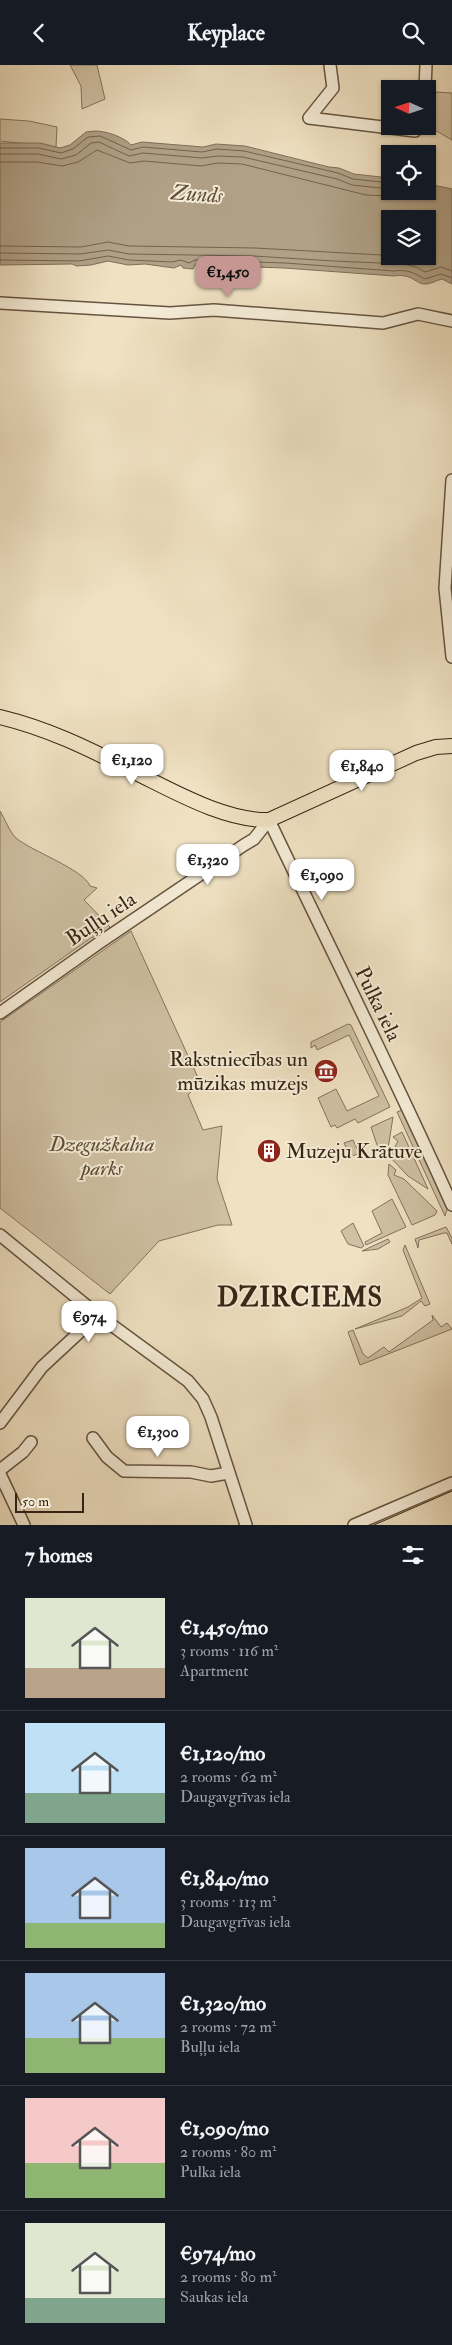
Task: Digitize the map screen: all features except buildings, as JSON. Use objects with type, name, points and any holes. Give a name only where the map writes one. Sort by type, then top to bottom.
[{"type":"main road","points":[[0,717],[47,730],[203,804],[247,818],[269,820],[392,763],[430,748],[452,747]]},
{"type":"street","points":[[330,65],[333,88],[309,118],[381,125]]},
{"type":"street","points":[[425,80],[426,65]]},
{"type":"street","points":[[0,303],[170,313],[214,310],[383,323],[418,315],[452,321]]},
{"type":"street","points":[[452,480],[445,589],[452,657]]},
{"type":"street","name":"Buļļu iela","points":[[0,1013],[99,943],[249,842],[269,820]]},
{"type":"street","name":"Pulka iela","points":[[269,820],[360,1012],[407,1103],[452,1205]]},
{"type":"street","points":[[0,1235],[98,1315],[188,1381],[196,1390],[211,1417],[246,1525]]},
{"type":"street","points":[[0,1423],[42,1367],[98,1315]]},
{"type":"street","points":[[93,1438],[106,1457],[124,1471],[190,1473],[212,1476],[228,1473]]},
{"type":"street","points":[[0,1470],[23,1452],[31,1442]]},
{"type":"street","points":[[0,1474],[24,1525]]},
{"type":"street","points":[[354,1525],[452,1483]]},
{"type":"green space","points":[[70,65],[97,65],[105,99],[82,109],[81,86]]},
{"type":"green space","points":[[436,92],[452,93],[452,140],[436,131]]},
{"type":"green space","points":[[0,119],[29,121],[57,127],[56,147],[0,141]]},
{"type":"green space","points":[[0,811],[16,838],[78,873],[90,886],[97,888],[84,900],[110,927],[105,932],[91,938],[0,1002]]},
{"type":"green space","name":"Dzegužkalna parks","points":[[131,931],[200,1082],[188,1095],[203,1130],[222,1126],[217,1179],[232,1225],[218,1225],[159,1241],[110,1294],[0,1208],[0,1022]]},
{"type":"green space","points":[[348,1024],[351,1025],[390,1107],[358,1123],[355,1119],[337,1128],[335,1125],[331,1127],[318,1098],[336,1089],[347,1111],[379,1096],[349,1035],[317,1050],[315,1045],[311,1048],[311,1042]]},
{"type":"green space","points":[[402,1110],[448,1206],[445,1216],[397,1112]]},
{"type":"green space","points":[[393,1117],[387,1155],[377,1145],[371,1127]]},
{"type":"green space","points":[[402,1132],[428,1189],[408,1176],[390,1157],[398,1141],[393,1137]]},
{"type":"green space","points":[[353,1140],[359,1153],[351,1157],[344,1143]]},
{"type":"green space","points":[[389,1164],[396,1170],[394,1175],[404,1179],[437,1211],[435,1215],[412,1225],[388,1175]]},
{"type":"green space","points":[[392,1199],[406,1227],[366,1245],[365,1242],[382,1233],[372,1211]]},
{"type":"green space","points":[[353,1223],[364,1246],[361,1248],[348,1244],[341,1231]]},
{"type":"green space","points":[[446,1227],[452,1238],[452,1244],[447,1233],[444,1233],[419,1240],[418,1248],[415,1239]]},
{"type":"green space","points":[[388,1239],[390,1242],[378,1249],[362,1251]]},
{"type":"green space","points":[[405,1245],[430,1304],[425,1306],[421,1301],[402,1316],[355,1329],[408,1307],[422,1298],[403,1250]]},
{"type":"green space","points":[[432,1315],[441,1327],[447,1323],[452,1329],[360,1365],[348,1332],[353,1330],[363,1354],[368,1358],[384,1347],[389,1352],[433,1320]]},
{"type":"water","name":"Zunds","points":[[99,131],[124,139],[131,145],[142,142],[203,147],[216,144],[245,146],[339,168],[354,174],[381,177],[381,200],[436,200],[436,186],[452,189],[452,284],[442,279],[423,284],[406,276],[284,268],[195,265],[193,269],[183,268],[181,265],[174,268],[145,264],[128,265],[108,261],[77,266],[72,264],[0,265],[0,143],[40,143],[60,148],[70,145],[86,132]]},
{"type":"tram line","points":[[374,1525],[452,1491]]},
{"type":"place","name":"Rakstniecības un mūzikas muzejs","points":[[326,1071]]},
{"type":"place","name":"Muzeju Krātuve","points":[[269,1151]]},
{"type":"district","name":"DZIRCIEMS","points":[[300,1298]]}]
